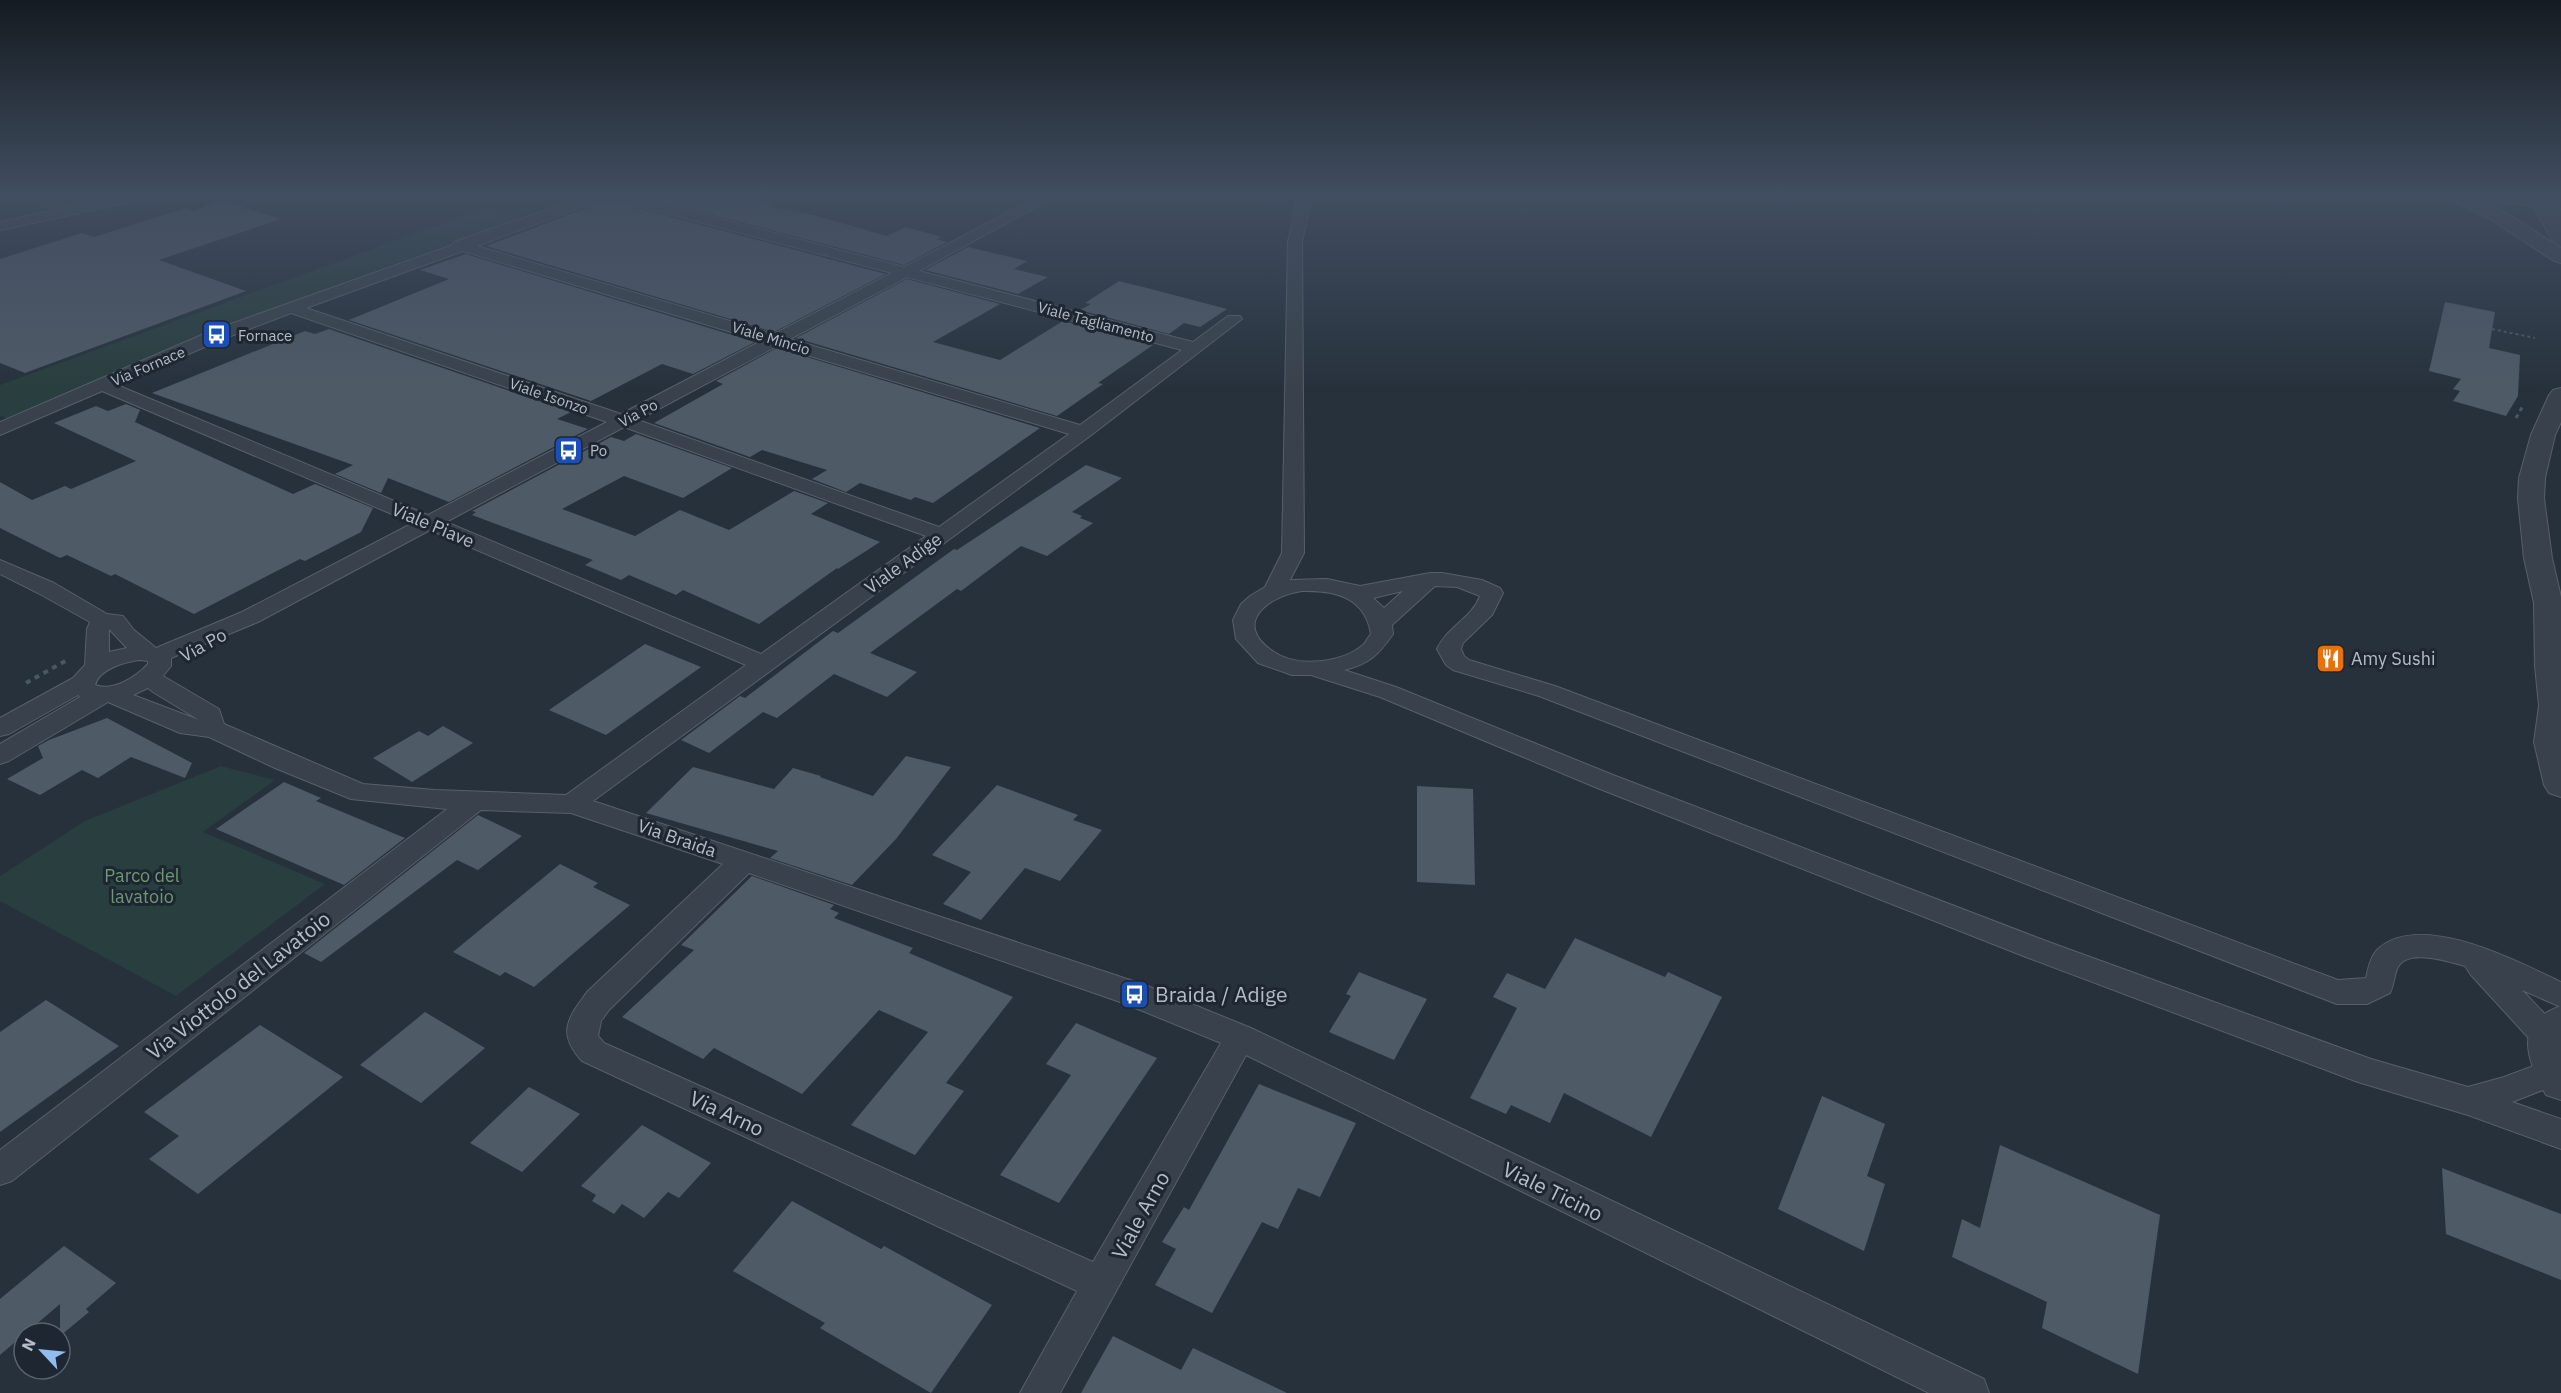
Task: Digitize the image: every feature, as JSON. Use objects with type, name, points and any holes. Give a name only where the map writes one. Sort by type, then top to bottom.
[{"type":"street","name":"Via Fornace","points":[[0,429],[218,335],[419,260]]},
{"type":"street","name":"Viale Mincio","points":[[509,260],[1083,432]]},
{"type":"street","name":"Viale Tagliamento","points":[[861,260],[1196,348]]},
{"type":"street","name":"Via Po","points":[[152,664],[250,617],[929,260]]},
{"type":"street","points":[[1274,591],[1293,553],[1295,260]]},
{"type":"street","name":"Viale Isonzo","points":[[291,308],[623,421],[942,535]]},
{"type":"street","name":"Viale Adige","points":[[571,804],[1083,432],[1234,319]]},
{"type":"street","name":"Viale Piave","points":[[103,385],[764,664]]},
{"type":"street","points":[[2561,395],[2543,435],[2532,478],[2531,499],[2536,548],[2548,603],[2550,666],[2558,712],[2550,742],[2561,785]]},
{"type":"street","points":[[1293,553],[1322,585]]},
{"type":"street","name":"Via Braida","points":[[0,566],[46,588],[102,620],[115,621],[152,664],[161,687],[210,715],[213,729]]},
{"type":"street","points":[[1356,594],[1430,579],[1474,582],[1492,592],[1490,605],[1450,644],[1450,655],[1461,666],[1547,691],[2337,992],[2367,992],[2379,985],[2387,959],[2401,948],[2417,945],[2442,948],[2471,957],[2561,995]]},
{"type":"street","points":[[1382,622],[1430,579]]},
{"type":"street","points":[[1322,585],[1356,594],[1373,606],[1382,622],[1382,632],[1378,643],[1369,652],[1354,661],[1335,667],[1314,669],[1291,667],[1271,660],[1255,650],[1245,638],[1243,624],[1247,611],[1258,600],[1289,586],[1322,585]]},
{"type":"street","points":[[98,684],[98,629],[102,620]]},
{"type":"street","points":[[1369,652],[1388,692]]},
{"type":"street","points":[[0,728],[98,684],[132,687],[152,664],[129,654],[98,684],[0,755]]},
{"type":"street","points":[[1314,669],[1388,692],[1604,781],[2036,949],[2369,1072],[2468,1101],[2561,1134]]},
{"type":"street","name":"Via Braida","points":[[98,684],[128,703],[189,727],[213,729],[284,762],[360,793],[571,804],[1134,994]]},
{"type":"street","name":"Via Viottolo del Lavatoio","points":[[0,1170],[476,800]]},
{"type":"street","name":"Via Arno","points":[[744,861],[598,1001],[585,1017],[582,1040],[593,1052],[1101,1284]]},
{"type":"street","points":[[2468,1101],[2508,1090],[2556,1053],[2494,979],[2471,957]]},
{"type":"street","name":"Viale Ticino","points":[[1134,994],[1240,1037],[1970,1393]]},
{"type":"street","name":"Viale Arno","points":[[1040,1393],[1240,1037]]},
{"type":"path","points":[[2492,329],[2535,338]]},
{"type":"path","points":[[2516,418],[2524,404]]},
{"type":"green space","points":[[343,260],[405,260],[270,309],[7,418],[0,416],[0,385]]},
{"type":"green space","name":"Parco del lavatoio","points":[[221,766],[275,780],[203,832],[325,884],[176,996],[0,901],[0,876],[85,821]]},
{"type":"building","points":[[0,260],[159,260],[246,291],[25,373],[0,363]]},
{"type":"building","points":[[449,260],[486,260],[755,342],[693,374],[662,364],[591,401],[349,320],[449,279],[420,270]]},
{"type":"building","points":[[533,260],[833,260],[886,274],[774,332]]},
{"type":"building","points":[[885,260],[913,260],[904,265]]},
{"type":"building","points":[[944,260],[1023,260],[1027,261],[1014,269],[1048,277],[1018,294],[925,270]]},
{"type":"building","points":[[907,279],[1000,304],[933,342],[1000,360],[1063,321],[1153,345],[1098,383],[1103,384],[1057,416],[796,338]]},
{"type":"building","points":[[1119,281],[1227,309],[1200,327],[1184,323],[1169,334],[1080,310],[1091,304],[1085,303]]},
{"type":"building","points":[[2445,302],[2495,312],[2489,348],[2520,355],[2518,396],[2506,416],[2453,401],[2460,391],[2453,389],[2461,379],[2429,371]]},
{"type":"building","points":[[329,329],[571,412],[557,419],[588,429],[449,502],[388,478],[381,493],[335,474],[353,465],[152,393],[305,331],[315,334]]},
{"type":"building","points":[[777,348],[1040,428],[933,503],[915,497],[911,500],[860,483],[846,492],[812,479],[827,470],[762,450],[750,457],[654,423],[723,384],[716,381]]},
{"type":"building","points":[[126,404],[140,410],[135,422],[293,494],[315,484],[373,508],[361,532],[305,561],[300,559],[194,614],[115,574],[111,576],[67,555],[60,558],[0,528],[0,482],[32,500],[65,486],[71,489],[136,461],[54,423],[96,406],[108,411]]},
{"type":"building","points":[[636,434],[732,468],[683,498],[624,476],[562,509],[635,536],[680,510],[729,530],[794,491],[828,503],[811,514],[880,542],[837,568],[759,624],[683,590],[676,595],[629,575],[621,580],[585,565],[593,560],[472,515],[476,512],[472,511],[611,437],[624,441]]},
{"type":"building","points":[[1086,465],[1122,478],[1072,512],[1093,523],[1047,556],[1021,546],[961,591],[957,589],[870,653],[917,672],[887,697],[834,674],[777,718],[763,712],[709,753],[681,740],[740,696],[745,698],[833,631],[838,633],[954,549],[957,550]]},
{"type":"building","points":[[645,644],[701,667],[606,735],[549,710]]},
{"type":"building","points":[[107,718],[192,763],[185,778],[131,757],[98,778],[82,770],[40,795],[7,779],[43,758],[38,746]]},
{"type":"building","points":[[443,726],[473,743],[412,782],[373,758],[419,731],[428,736]]},
{"type":"building","points":[[906,756],[951,767],[896,839],[852,885],[770,858],[778,851],[646,813],[693,767],[774,789],[793,768],[873,796]]},
{"type":"building","points":[[284,782],[321,798],[316,801],[405,838],[344,885],[216,829]]},
{"type":"building","points":[[997,785],[1078,815],[1073,820],[1102,830],[1060,881],[1025,868],[981,920],[943,904],[971,872],[932,855]]},
{"type":"building","points":[[1417,786],[1473,789],[1475,885],[1417,882]]},
{"type":"building","points":[[478,815],[522,836],[478,870],[457,860],[321,962],[304,953]]},
{"type":"building","points":[[560,864],[598,883],[593,887],[630,905],[534,987],[505,972],[500,976],[453,952]]},
{"type":"building","points":[[752,876],[834,905],[830,909],[839,913],[834,918],[913,948],[909,953],[1013,997],[946,1083],[964,1091],[915,1155],[851,1125],[928,1032],[879,1010],[802,1094],[714,1048],[703,1059],[622,1017],[694,950],[681,945]]},
{"type":"building","points":[[1575,938],[1665,977],[1668,972],[1722,997],[1651,1137],[1564,1093],[1550,1123],[1511,1105],[1506,1114],[1470,1098],[1517,1008],[1493,997],[1507,973],[1545,989]]},
{"type":"building","points":[[1359,972],[1427,999],[1394,1060],[1329,1032],[1351,996],[1346,994]]},
{"type":"building","points":[[46,1000],[119,1046],[0,1132],[0,1032]]},
{"type":"building","points":[[425,1012],[485,1048],[421,1103],[360,1065]]},
{"type":"building","points":[[1076,1023],[1157,1058],[1059,1203],[1000,1175],[1071,1075],[1046,1064]]},
{"type":"building","points":[[260,1025],[343,1077],[198,1194],[149,1159],[179,1136],[144,1112]]},
{"type":"building","points":[[1259,1084],[1356,1123],[1320,1197],[1298,1188],[1278,1229],[1262,1222],[1212,1313],[1155,1285],[1176,1249],[1162,1242],[1184,1207],[1189,1210]]},
{"type":"building","points":[[529,1087],[580,1114],[522,1172],[470,1143]]},
{"type":"building","points":[[1822,1096],[1885,1124],[1867,1176],[1885,1184],[1864,1251],[1778,1209]]},
{"type":"building","points":[[642,1125],[711,1163],[679,1198],[668,1192],[644,1218],[622,1204],[614,1214],[592,1201],[596,1195],[581,1186]]},
{"type":"building","points":[[2000,1145],[2160,1215],[2138,1374],[2042,1328],[2047,1302],[1952,1257],[1962,1219],[1980,1228]]},
{"type":"building","points":[[2442,1168],[2561,1214],[2561,1280],[2446,1234]]},
{"type":"building","points":[[792,1201],[881,1249],[884,1246],[992,1305],[931,1393],[820,1328],[825,1323],[733,1271]]},
{"type":"building","points":[[64,1246],[116,1283],[86,1309],[89,1312],[72,1326],[72,1321],[60,1321],[60,1304],[40,1321],[12,1321],[12,1345],[0,1355],[0,1299]]},
{"type":"building","points":[[1113,1336],[1181,1370],[1193,1348],[1287,1393],[1081,1393]]},
{"type":"place","name":"Fornace","points":[[217,335]]},
{"type":"place","name":"Po","points":[[569,450]]},
{"type":"place","name":"Amy Sushi","points":[[2330,658]]},
{"type":"place","name":"Braida / Adige","points":[[1134,994]]}]
